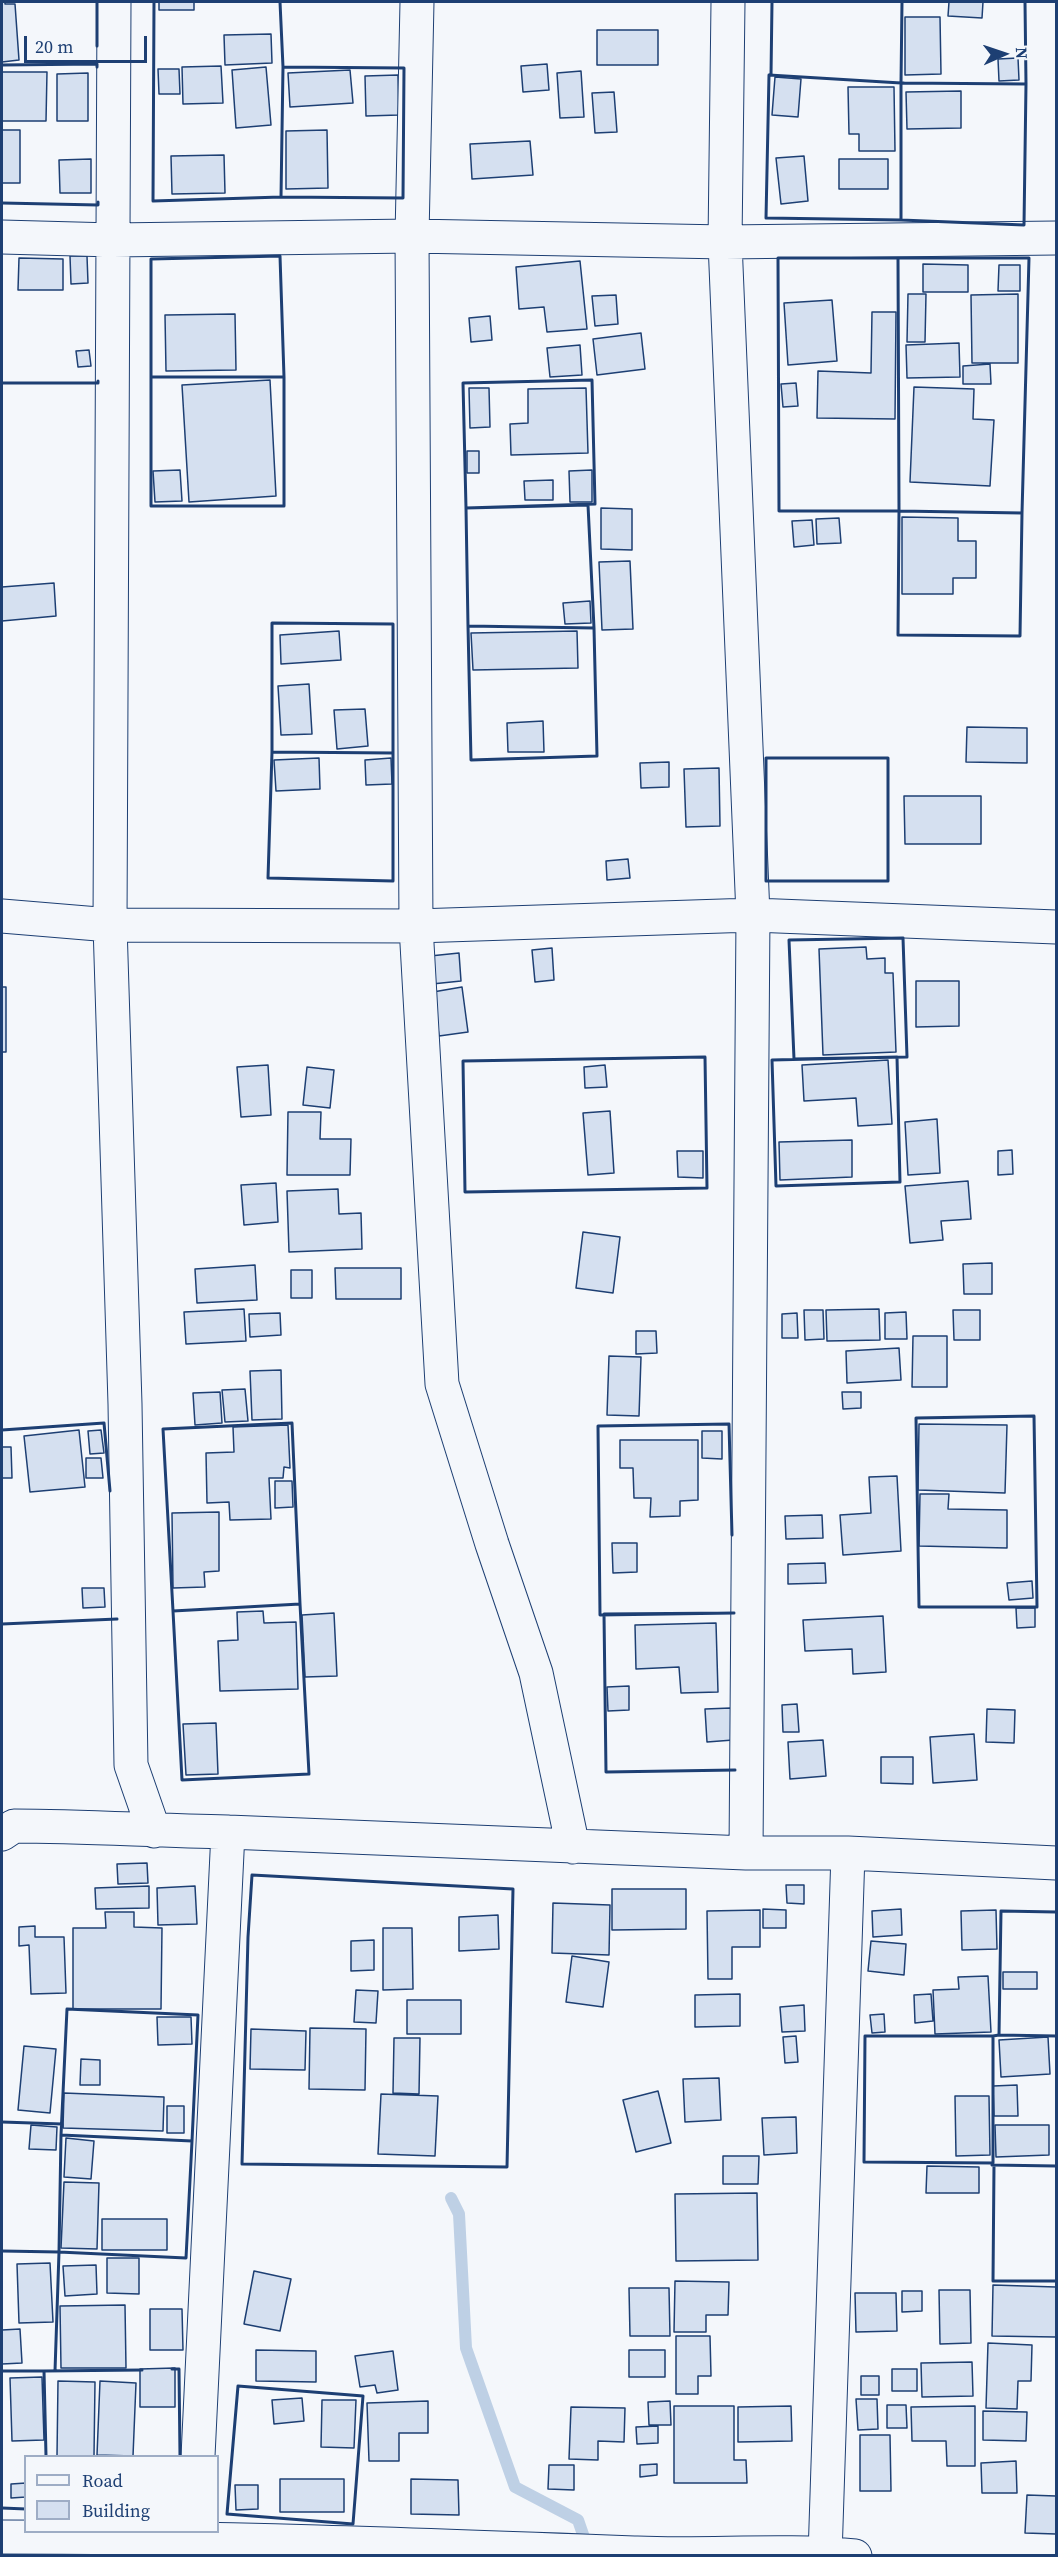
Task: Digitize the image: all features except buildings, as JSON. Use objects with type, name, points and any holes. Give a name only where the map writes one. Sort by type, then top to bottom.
[{"type":"street","points":[[114,2],[110,925],[125,1392],[131,1765],[154,1831]]},
{"type":"street","points":[[417,2],[412,236],[416,926],[442,1384],[492,1544],[536,1673],[573,1847]]},
{"type":"street","points":[[728,2],[725,242],[753,915],[746,1853]]},
{"type":"street","points":[[2,237],[113,240],[412,236],[725,242],[1056,238]]},
{"type":"street","points":[[2,916],[110,925],[416,926],[753,915],[1056,927]]},
{"type":"street","points":[[6,1824],[746,1853],[848,1853],[1056,1863]]},
{"type":"street","points":[[198,2455],[228,1832]]},
{"type":"street","points":[[2,2537],[500,2552],[835,2555],[848,1853]]},
{"type":"waterway","points":[[451,2198],[459,2214],[466,2348],[515,2487],[578,2520],[588,2549]]},
{"type":"wall","points":[[97,2],[97,46]]},
{"type":"wall","points":[[154,2],[153,201],[281,197],[283,67],[280,2]]},
{"type":"wall","points":[[771,75],[772,2]]},
{"type":"wall","points":[[902,2],[901,83],[904,83]]},
{"type":"wall","points":[[1024,84],[1026,84],[1025,2]]},
{"type":"wall","points":[[2,65],[97,64],[97,67]]},
{"type":"wall","points":[[283,67],[404,68],[403,198],[281,197],[283,67]]},
{"type":"wall","points":[[769,75],[901,83],[901,220],[766,218],[769,75]]},
{"type":"wall","points":[[901,83],[1026,84],[1024,225],[901,220],[901,83]]},
{"type":"wall","points":[[2,203],[98,205],[98,202]]},
{"type":"wall","points":[[280,256],[284,377],[151,377],[151,259],[280,256]]},
{"type":"wall","points":[[778,258],[898,258],[899,511],[779,511],[778,258]]},
{"type":"wall","points":[[898,258],[1029,258],[1022,513],[899,511],[898,258]]},
{"type":"wall","points":[[151,377],[284,377],[284,506],[151,506],[151,377]]},
{"type":"wall","points":[[592,380],[595,504],[466,508],[463,383],[592,380]]},
{"type":"wall","points":[[2,383],[98,383],[98,381]]},
{"type":"wall","points":[[588,505],[594,628],[468,626],[466,508],[588,505]]},
{"type":"wall","points":[[899,511],[1022,513],[1020,636],[898,635],[899,511]]},
{"type":"wall","points":[[272,623],[393,624],[393,753],[272,752],[272,623]]},
{"type":"wall","points":[[468,626],[594,628],[597,756],[471,760],[468,626]]},
{"type":"wall","points":[[272,752],[393,753],[393,881],[268,878],[272,752]]},
{"type":"wall","points":[[766,758],[888,758],[888,881],[766,881],[766,758]]},
{"type":"wall","points":[[903,938],[907,1057],[794,1059],[789,940],[903,938]]},
{"type":"wall","points":[[705,1057],[707,1188],[465,1192],[463,1061],[705,1057]]},
{"type":"wall","points":[[897,1057],[900,1182],[776,1186],[772,1060],[897,1057]]},
{"type":"wall","points":[[1034,1416],[1037,1607],[919,1607],[916,1418],[1034,1416]]},
{"type":"wall","points":[[2,1430],[104,1423],[110,1491]]},
{"type":"wall","points":[[292,1423],[300,1604],[173,1611],[163,1429],[292,1423]]},
{"type":"wall","points":[[732,1535],[729,1424],[598,1426],[600,1615],[734,1613]]},
{"type":"wall","points":[[300,1604],[309,1774],[182,1780],[173,1611],[300,1604]]},
{"type":"wall","points":[[734,1613],[604,1614],[606,1772],[735,1770]]},
{"type":"wall","points":[[2,1624],[117,1619]]},
{"type":"wall","points":[[252,1875],[513,1889],[507,2167],[242,2164],[248,1937],[252,1875]]},
{"type":"wall","points":[[999,2035],[1001,1911],[1056,1912]]},
{"type":"wall","points":[[67,2009],[198,2015],[192,2141],[61,2135],[67,2009]]},
{"type":"wall","points":[[993,2039],[993,2036],[999,2035],[1056,2036]]},
{"type":"wall","points":[[865,2036],[993,2036],[993,2163],[864,2162],[865,2036]]},
{"type":"wall","points":[[2,2122],[62,2124],[62,2127]]},
{"type":"wall","points":[[61,2135],[192,2141],[186,2258],[59,2252],[61,2135]]},
{"type":"wall","points":[[993,2162],[992,2165],[1056,2166]]},
{"type":"wall","points":[[994,2165],[993,2281],[1056,2281]]},
{"type":"wall","points":[[2,2251],[59,2252],[59,2250]]},
{"type":"wall","points":[[55,2371],[59,2252],[57,2252]]},
{"type":"wall","points":[[172,2369],[179,2369],[180,2455]]},
{"type":"wall","points":[[46,2455],[44,2371],[142,2370]]},
{"type":"wall","points":[[2,2371],[46,2371]]},
{"type":"wall","points":[[238,2386],[363,2396],[353,2524],[227,2514],[238,2386]]},
{"type":"wall","points":[[2,2508],[24,2509]]}]
